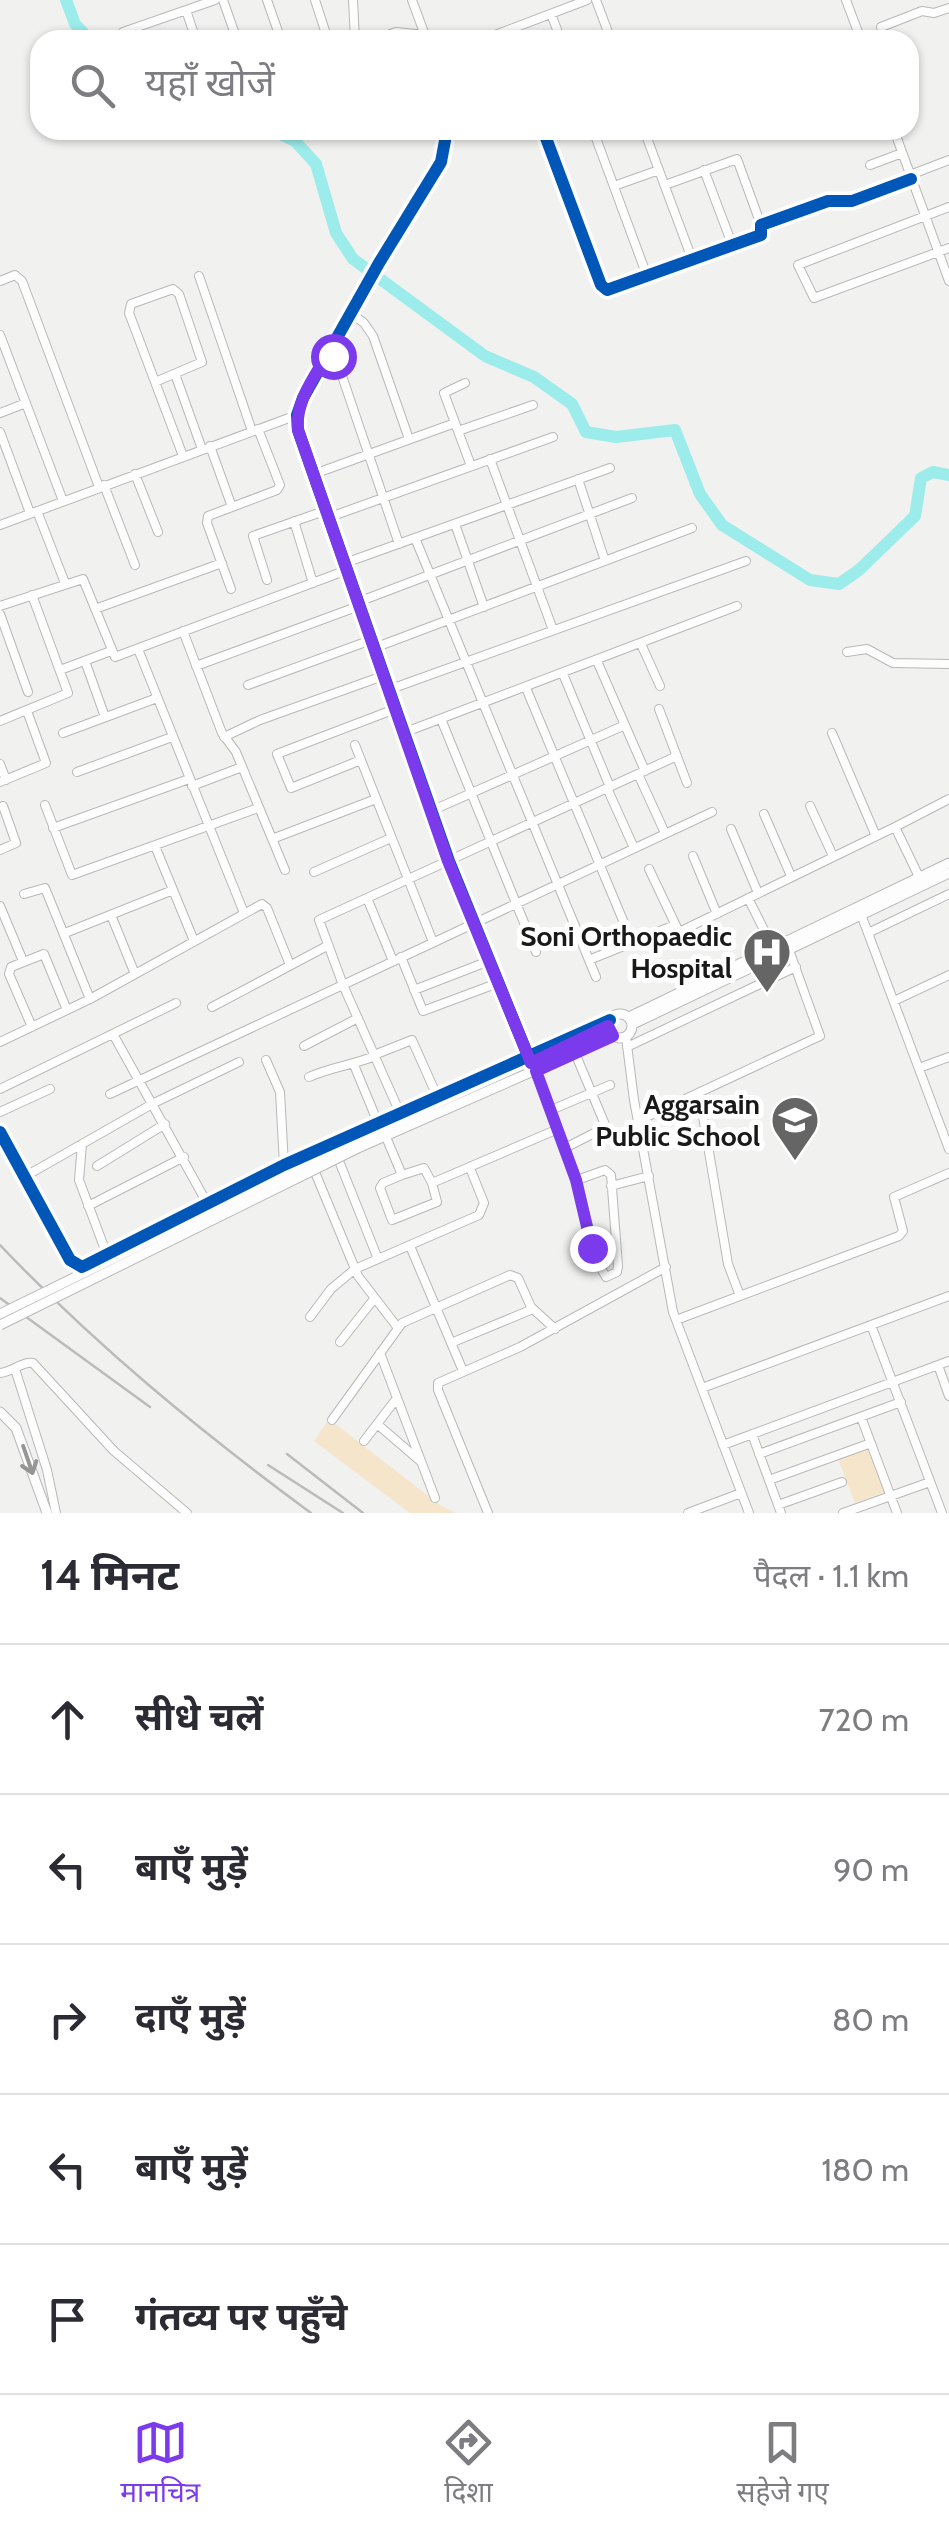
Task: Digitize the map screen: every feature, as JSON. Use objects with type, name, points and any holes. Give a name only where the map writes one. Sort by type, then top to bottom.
[{"type":"main road","points":[[922,882],[949,863]]},
{"type":"main road","points":[[631,1021],[922,882],[949,873]]},
{"type":"main road","points":[[775,952],[789,950],[860,911]]},
{"type":"main road","points":[[0,1325],[356,1145],[386,1136],[532,1063],[575,1053],[610,1027],[618,1014],[631,1021]]},
{"type":"main road","points":[[610,1027],[626,1042],[631,1021]]},
{"type":"main road","points":[[0,1314],[610,1027]]},
{"type":"main road","points":[[0,1412],[16,1428],[47,1513]]},
{"type":"street","points":[[128,30],[219,0],[232,30]]},
{"type":"street","points":[[267,0],[278,30]]},
{"type":"street","points":[[315,0],[325,30]]},
{"type":"street","points":[[353,0],[355,30]]},
{"type":"street","points":[[412,0],[423,30]]},
{"type":"street","points":[[596,0],[607,30]]},
{"type":"street","points":[[846,0],[857,30]]},
{"type":"street","points":[[518,30],[582,1]]},
{"type":"street","points":[[186,10],[193,30]]},
{"type":"street","points":[[881,27],[922,11],[948,12]]},
{"type":"street","points":[[551,14],[557,30]]},
{"type":"street","points":[[445,140],[441,162],[368,280],[296,416],[448,861],[566,1148],[595,1258],[606,1278],[617,1272],[618,1266],[608,1170],[576,1180]]},
{"type":"street","points":[[547,140],[603,288],[612,289],[761,235],[761,225],[737,159],[665,185]]},
{"type":"street","points":[[598,140],[647,276]]},
{"type":"street","points":[[648,140],[692,259]]},
{"type":"street","points":[[897,140],[949,282]]},
{"type":"street","points":[[870,165],[902,153]]},
{"type":"street","points":[[761,225],[828,201],[852,201],[949,160]]},
{"type":"street","points":[[614,186],[659,170]]},
{"type":"street","points":[[704,170],[732,244]]},
{"type":"street","points":[[949,208],[802,262],[799,268],[814,298],[949,248]]},
{"type":"street","points":[[0,281],[15,276],[22,281],[134,565]]},
{"type":"street","points":[[199,276],[255,430],[280,486],[207,519],[232,589]]},
{"type":"street","points":[[155,382],[202,362],[179,294],[172,289],[131,304],[128,310],[155,382],[183,456]]},
{"type":"street","points":[[350,312],[373,336],[410,440]]},
{"type":"street","points":[[0,336],[63,501]]},
{"type":"street","points":[[329,352],[340,367],[398,544]]},
{"type":"street","points":[[176,374],[232,506]]},
{"type":"street","points":[[465,382],[444,393],[471,466]]},
{"type":"street","points":[[0,413],[26,403]]},
{"type":"street","points":[[314,474],[410,440],[534,405]]},
{"type":"street","points":[[0,525],[296,416]]},
{"type":"street","points":[[0,432],[64,583]]},
{"type":"street","points":[[267,580],[252,539],[255,534],[384,498],[553,436]]},
{"type":"street","points":[[490,459],[553,630]]},
{"type":"street","points":[[28,692],[0,610],[32,594],[83,579],[115,657],[313,583],[398,544],[610,468]]},
{"type":"street","points":[[135,474],[158,532]]},
{"type":"street","points":[[578,479],[605,561]]},
{"type":"street","points":[[196,666],[632,498]]},
{"type":"street","points":[[294,521],[313,583]]},
{"type":"street","points":[[454,524],[484,607]]},
{"type":"street","points":[[248,685],[449,620],[692,528]]},
{"type":"street","points":[[415,538],[596,977]]},
{"type":"street","points":[[388,690],[746,561]]},
{"type":"street","points":[[96,609],[222,563]]},
{"type":"street","points":[[0,721],[67,695],[32,594]]},
{"type":"street","points":[[403,733],[737,606]]},
{"type":"street","points":[[183,630],[224,737],[233,747],[285,870]]},
{"type":"street","points":[[641,644],[660,686]]},
{"type":"street","points":[[138,648],[244,914]]},
{"type":"street","points":[[847,652],[867,649],[893,663],[949,664]]},
{"type":"street","points":[[60,670],[111,651]]},
{"type":"street","points":[[85,661],[106,717]]},
{"type":"street","points":[[597,661],[665,834]]},
{"type":"street","points":[[563,674],[634,848]]},
{"type":"street","points":[[224,737],[383,676]]},
{"type":"street","points":[[526,688],[632,942]]},
{"type":"street","points":[[62,733],[157,698]]},
{"type":"street","points":[[361,760],[291,788],[277,754],[395,709]]},
{"type":"street","points":[[659,709],[688,783]]},
{"type":"street","points":[[0,764],[3,781],[46,763],[28,712]]},
{"type":"street","points":[[440,719],[536,952]]},
{"type":"street","points":[[431,811],[625,725]]},
{"type":"street","points":[[832,733],[876,836]]},
{"type":"street","points":[[77,772],[172,737]]},
{"type":"street","points":[[355,746],[432,942]]},
{"type":"street","points":[[400,1112],[319,920],[677,756]]},
{"type":"street","points":[[53,828],[242,767]]},
{"type":"street","points":[[272,840],[376,799]]},
{"type":"street","points":[[648,868],[674,925],[682,931],[949,799]]},
{"type":"street","points":[[44,805],[72,876],[258,808]]},
{"type":"street","points":[[0,850],[16,843],[2,806]]},
{"type":"street","points":[[810,806],[833,856]]},
{"type":"street","points":[[110,1094],[712,812]]},
{"type":"street","points":[[764,814],[791,876]]},
{"type":"street","points":[[895,827],[922,882]]},
{"type":"street","points":[[732,829],[758,892]]},
{"type":"street","points":[[314,872],[391,838]]},
{"type":"street","points":[[156,846],[194,941]]},
{"type":"street","points":[[693,856],[717,914]]},
{"type":"street","points":[[24,894],[45,888],[90,999]]},
{"type":"street","points":[[65,934],[173,890]]},
{"type":"street","points":[[868,934],[949,894]]},
{"type":"street","points":[[367,898],[422,1010],[498,983]]},
{"type":"street","points":[[748,898],[775,952]]},
{"type":"street","points":[[0,1042],[90,999],[265,905],[290,964]]},
{"type":"street","points":[[0,906],[23,961]]},
{"type":"street","points":[[860,911],[949,1148]]},
{"type":"street","points":[[110,915],[135,974]]},
{"type":"street","points":[[589,960],[674,925]]},
{"type":"street","points":[[212,1008],[327,946]]},
{"type":"street","points":[[638,1121],[820,1036],[789,950]]},
{"type":"street","points":[[32,1027],[8,971],[23,961],[44,954],[68,1010]]},
{"type":"street","points":[[414,990],[489,961]]},
{"type":"street","points":[[749,1513],[676,1320],[626,1042],[796,967]]},
{"type":"street","points":[[894,1001],[949,975]]},
{"type":"street","points":[[0,1089],[176,1003]]},
{"type":"street","points":[[304,1046],[358,1018]]},
{"type":"street","points":[[112,1034],[207,1203]]},
{"type":"street","points":[[309,1078],[328,1068],[354,1065],[412,1040],[437,1096]]},
{"type":"street","points":[[566,1148],[605,1130],[575,1053]]},
{"type":"street","points":[[919,1068],[949,1056]]},
{"type":"street","points":[[266,1060],[280,1092],[284,1165]]},
{"type":"street","points":[[24,1177],[154,1103],[239,1062]]},
{"type":"street","points":[[0,1132],[73,1264],[82,1267],[284,1165],[400,1112],[532,1063]]},
{"type":"street","points":[[354,1065],[378,1122]]},
{"type":"street","points":[[551,1110],[610,1084]]},
{"type":"street","points":[[0,1112],[50,1089]]},
{"type":"street","points":[[699,1093],[728,1264],[740,1296]]},
{"type":"street","points":[[97,1166],[166,1124]]},
{"type":"street","points":[[432,1183],[558,1129]]},
{"type":"street","points":[[386,1136],[402,1174]]},
{"type":"street","points":[[332,1143],[378,1259]]},
{"type":"street","points":[[82,1144],[79,1180],[107,1255]]},
{"type":"street","points":[[308,1154],[355,1269],[398,1328]]},
{"type":"street","points":[[88,1206],[184,1158]]},
{"type":"street","points":[[424,1168],[436,1202],[392,1220],[380,1188],[402,1174],[424,1168]]},
{"type":"street","points":[[310,1317],[331,1288],[355,1269],[483,1211],[484,1203],[470,1168]]},
{"type":"street","points":[[676,1320],[899,1236],[903,1231],[894,1197],[949,1174]]},
{"type":"street","points":[[612,1186],[649,1176]]},
{"type":"street","points":[[410,1246],[462,1371]]},
{"type":"street","points":[[488,1513],[438,1390],[442,1380],[556,1329],[666,1267]]},
{"type":"street","points":[[332,1420],[406,1320],[514,1274],[533,1308],[556,1329]]},
{"type":"street","points":[[702,1388],[949,1296]]},
{"type":"street","points":[[340,1342],[374,1299]]},
{"type":"street","points":[[451,1343],[533,1308]]},
{"type":"street","points":[[871,1325],[944,1511]]},
{"type":"street","points":[[380,1354],[434,1498]]},
{"type":"street","points":[[723,1445],[949,1361]]},
{"type":"street","points":[[0,1373],[15,1370],[26,1362],[34,1364],[114,1450],[187,1513]]},
{"type":"street","points":[[938,1365],[949,1396]]},
{"type":"street","points":[[15,1370],[47,1470],[56,1513]]},
{"type":"street","points":[[364,1441],[397,1398]]},
{"type":"street","points":[[759,1454],[902,1402]]},
{"type":"street","points":[[861,1417],[897,1513]]},
{"type":"street","points":[[377,1424],[422,1462]]},
{"type":"street","points":[[752,1434],[779,1509],[842,1482]]},
{"type":"street","points":[[768,1480],[870,1443]]},
{"type":"street","points":[[844,1513],[930,1482]]},
{"type":"street","points":[[692,1512],[741,1493]]},
{"type":"shaded area","points":[[329,1419],[440,1505],[456,1513],[410,1513],[314,1441]]},
{"type":"shaded area","points":[[867,1448],[884,1492],[855,1503],[838,1459]]},
{"type":"waterway","points":[[66,0],[81,30]]},
{"type":"waterway","points":[[293,140],[316,164],[336,233],[353,259],[485,356],[534,377],[572,404],[586,432],[616,437],[675,430],[700,494],[722,525],[810,580],[839,584],[859,570],[915,516],[921,478],[933,472],[949,475]]},
{"type":"railway","points":[[0,1245],[73,1318],[150,1386],[311,1513]]},
{"type":"railway","points":[[0,1298],[150,1407]]},
{"type":"railway","points":[[287,1454],[363,1513]]},
{"type":"railway","points":[[268,1465],[343,1513]]},
{"type":"cycle path","points":[[445,140],[441,162],[303,398],[297,415],[298,430],[449,861],[531,1063]]},
{"type":"cycle path","points":[[547,140],[601,285],[607,290],[761,235],[761,225],[828,201],[852,201],[911,179]]},
{"type":"cycle path","points":[[0,1132],[70,1260],[82,1267],[284,1165],[610,1020]]},
{"type":"place","name":"Soni Orthopaedic Hospital","points":[[767,994]]},
{"type":"place","name":"Aggarsain Public School","points":[[795,1162]]},
{"type":"route","points":[[333,356],[329,352],[303,398],[296,416],[298,430],[448,861],[531,1063],[608,1026],[613,1036],[536,1071],[566,1148],[592,1248]]}]
